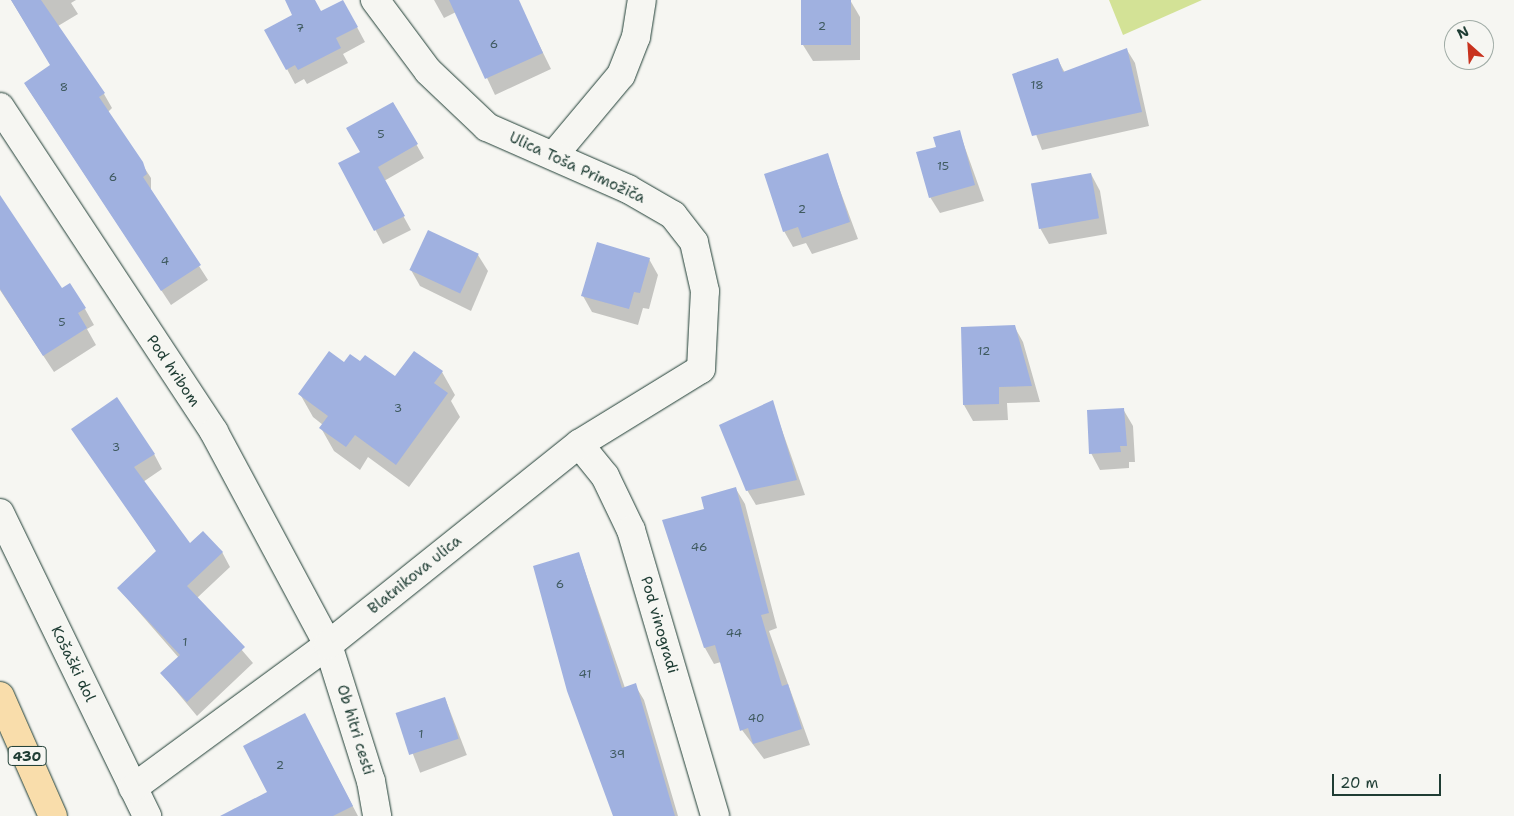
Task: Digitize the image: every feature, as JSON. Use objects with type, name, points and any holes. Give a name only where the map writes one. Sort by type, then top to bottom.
[{"type":"highway","name":"430","points":[[0,696],[53,816]]},
{"type":"street","name":"Ulica Toša Primožiča","points":[[375,0],[428,70],[487,127],[554,155],[673,215],[694,242],[705,291],[701,369]]},
{"type":"street","points":[[554,155],[621,75],[636,37],[642,0]]},
{"type":"street","name":"Pod hribom","points":[[0,107],[214,432],[328,645]]},
{"type":"street","name":"Blatnikova ulica","points":[[134,788],[328,645],[579,444],[701,369]]},
{"type":"street","name":"Pod vinogradi","points":[[579,444],[606,476],[631,530],[715,816]]},
{"type":"street","name":"Košaški dol","points":[[0,512],[147,816]]},
{"type":"street","name":"Ob hitri cesti","points":[[328,645],[371,781],[377,816]]},
{"type":"green space","points":[[1109,0],[1202,0],[1123,35]]},
{"type":"building","points":[[11,0],[41,0],[105,93],[99,97],[143,162],[147,174],[143,177],[201,265],[161,291],[24,83],[50,65]]},
{"type":"building","points":[[285,0],[315,0],[321,11],[343,0],[358,27],[336,38],[341,48],[298,70],[295,65],[286,70],[264,30],[292,15]]},
{"type":"building","points":[[449,0],[519,0],[543,53],[485,79]]},
{"type":"building","points":[[801,0],[851,0],[851,45],[801,45]]},
{"type":"building","points":[[1127,48],[1142,112],[1032,136],[1012,74],[1058,58],[1063,72]]},
{"type":"building","points":[[393,102],[418,144],[378,167],[405,216],[374,231],[338,163],[360,152],[346,128]]},
{"type":"building","points":[[960,130],[975,185],[929,198],[916,152],[936,147],[933,137]]},
{"type":"building","points":[[828,153],[850,222],[802,238],[798,227],[783,232],[764,174]]},
{"type":"building","points":[[1091,173],[1099,218],[1039,229],[1031,184]]},
{"type":"building","points":[[0,195],[62,288],[70,283],[86,308],[78,313],[87,328],[43,356],[0,289]]},
{"type":"building","points":[[428,230],[479,254],[460,294],[409,270]]},
{"type":"building","points":[[597,242],[650,258],[640,293],[634,292],[629,309],[581,296]]},
{"type":"building","points":[[1015,325],[1032,386],[999,387],[999,404],[963,405],[961,327]]},
{"type":"building","points":[[329,351],[344,362],[350,354],[360,361],[365,355],[395,376],[414,351],[443,371],[434,383],[448,393],[396,465],[355,435],[346,447],[319,428],[328,416],[298,394]]},
{"type":"building","points":[[117,397],[155,454],[134,467],[190,543],[203,531],[223,552],[187,586],[245,647],[187,702],[160,673],[180,655],[117,588],[156,551],[71,429]]},
{"type":"building","points":[[773,400],[797,480],[746,491],[719,425]]},
{"type":"building","points":[[1124,408],[1127,446],[1120,446],[1121,452],[1089,454],[1087,410]]},
{"type":"building","points":[[736,487],[769,613],[761,615],[782,686],[788,684],[802,729],[753,744],[748,728],[740,731],[715,645],[704,648],[662,520],[704,509],[701,497]]},
{"type":"building","points":[[579,552],[622,688],[636,683],[675,816],[613,816],[567,691],[533,566]]},
{"type":"building","points":[[445,697],[459,739],[409,755],[396,713]]},
{"type":"building","points":[[305,713],[353,806],[333,816],[220,816],[267,792],[243,746]]}]
